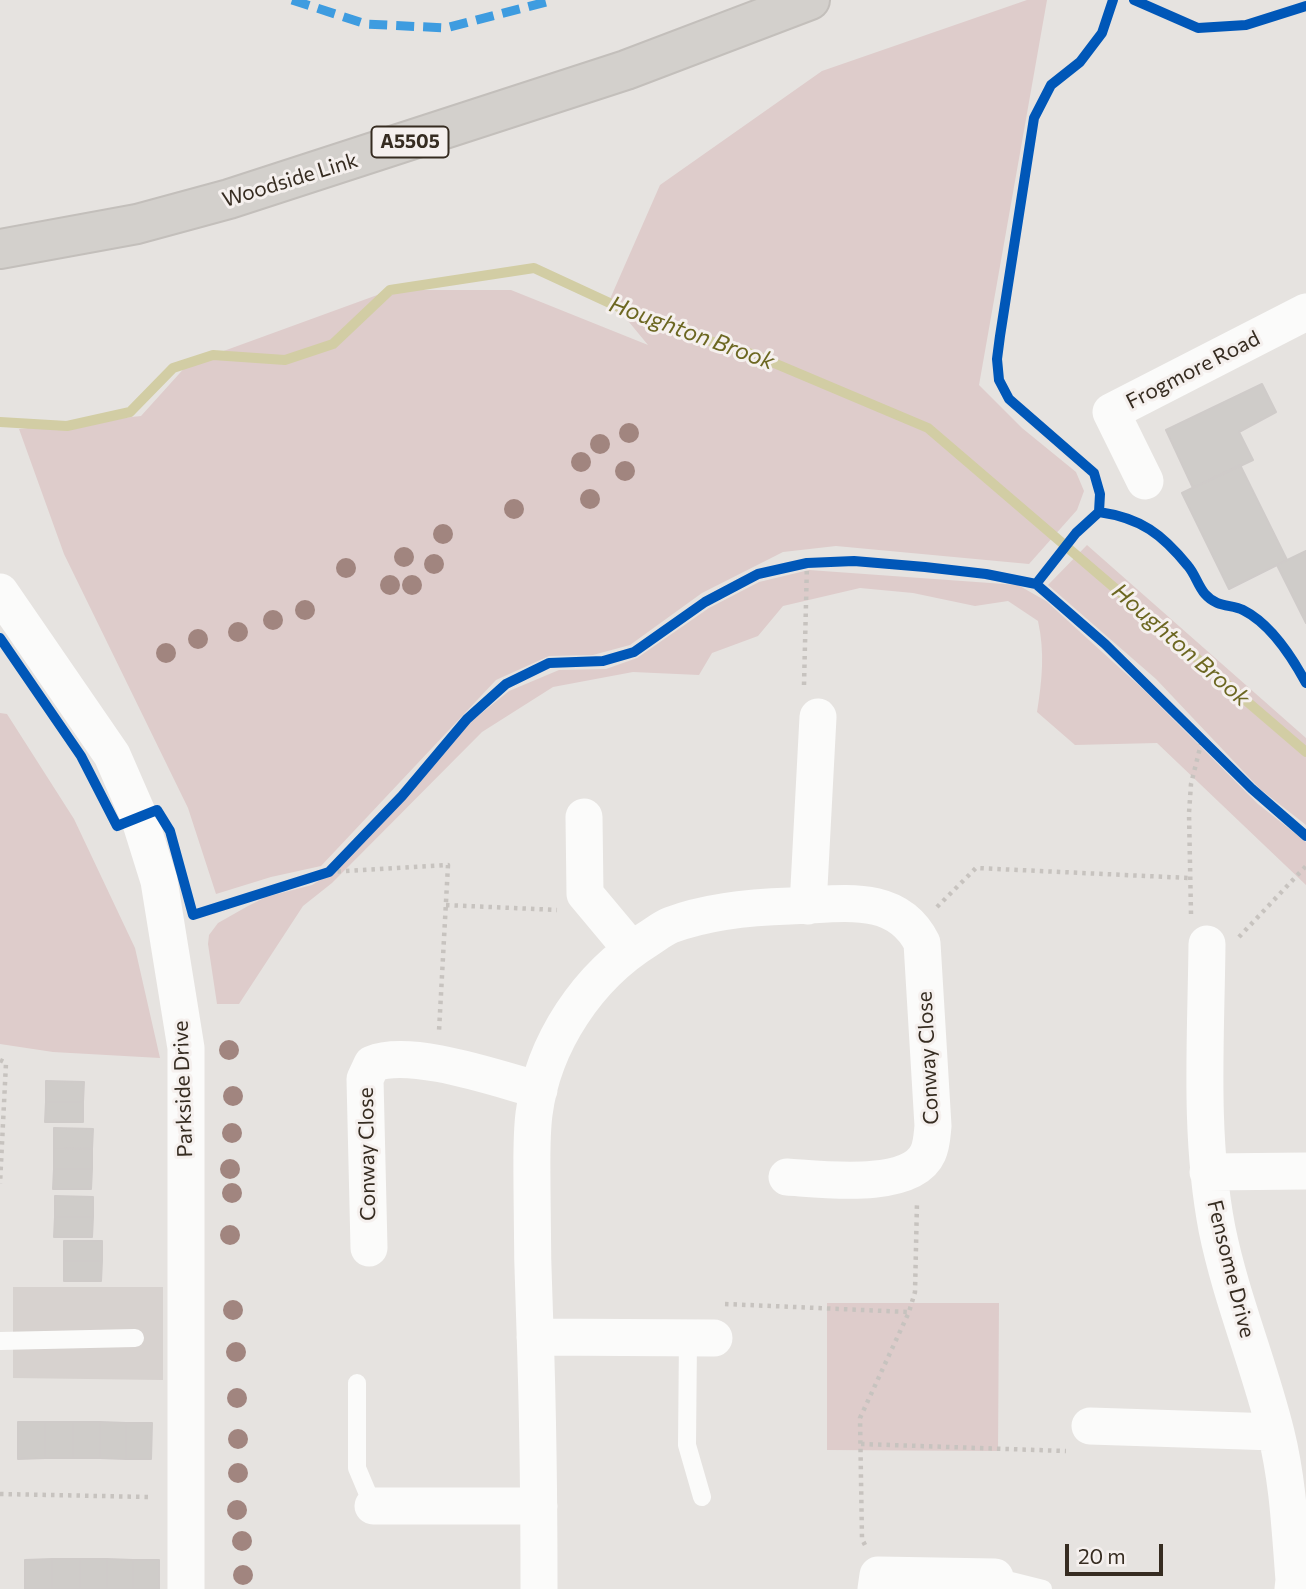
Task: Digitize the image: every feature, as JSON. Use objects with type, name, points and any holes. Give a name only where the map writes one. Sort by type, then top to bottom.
[{"type":"main road","name":"Woodside Link","points":[[0,249],[137,224],[229,199],[626,69],[810,0]]},
{"type":"street","name":"Frogmore Road","points":[[1145,481],[1111,412],[1306,312]]},
{"type":"street","name":"Parkside Drive","points":[[0,592],[112,755],[139,817],[159,881],[186,1048],[186,1589]]},
{"type":"street","points":[[808,906],[818,717]]},
{"type":"street","points":[[584,817],[585,894],[631,949]]},
{"type":"street","points":[[539,1589],[532,1136],[539,1090],[552,1048],[576,1006],[608,969],[631,949],[669,926],[743,908],[851,904],[880,906],[904,918],[915,928]]},
{"type":"street","name":"Conway Close","points":[[915,928],[922,943],[933,1126],[928,1156],[918,1164]]},
{"type":"street","name":"Fensome Drive","points":[[1207,958],[1205,1124],[1208,1172],[1217,1232],[1275,1432],[1295,1472],[1293,1589]]},
{"type":"street","name":"Conway Close","points":[[369,1248],[365,1079],[372,1064],[384,1059],[437,1063],[539,1090]]},
{"type":"street","points":[[787,1177],[861,1182],[907,1171],[918,1164]]},
{"type":"street","points":[[1208,1172],[1306,1171]]},
{"type":"street","points":[[536,1337],[701,1338]]},
{"type":"street","points":[[1090,1426],[1275,1432]]},
{"type":"street","points":[[373,1506],[539,1506]]},
{"type":"street","points":[[877,1582],[995,1577]]},
{"type":"lane","points":[[0,1340],[135,1338]]},
{"type":"lane","points":[[701,1338],[687,1445],[702,1497]]},
{"type":"lane","points":[[357,1383],[357,1468],[373,1506]]},
{"type":"lane","points":[[995,1577],[1043,1589]]},
{"type":"path","points":[[794,565],[813,562],[803,717],[818,717]]},
{"type":"path","points":[[1202,740],[1191,784],[1189,878],[1191,926],[1207,958],[1306,866]]},
{"type":"path","points":[[324,873],[337,863]]},
{"type":"path","points":[[324,873],[448,866],[437,1063]]},
{"type":"path","points":[[915,928],[976,868],[1189,878]]},
{"type":"path","points":[[446,905],[600,912]]},
{"type":"path","points":[[0,1060],[6,1063],[0,1184]]},
{"type":"path","points":[[877,1582],[862,1539],[860,1418],[909,1312],[915,1292],[918,1164]]},
{"type":"path","points":[[701,1338],[719,1304],[909,1312]]},
{"type":"path","points":[[861,1444],[1068,1452],[1090,1426]]},
{"type":"path","points":[[0,1494],[149,1497]]},
{"type":"shaded area","points":[[1027,0],[1047,0],[979,385],[1022,428],[1076,472],[1084,491],[1077,510],[1029,564],[836,546],[783,552],[702,593],[630,645],[593,655],[549,656],[496,680],[321,866],[271,877],[216,894],[188,808],[64,554],[19,429],[141,416],[188,364],[391,290],[511,290],[648,345],[610,299],[660,185],[822,71]]},
{"type":"shaded area","points":[[1087,545],[1306,738],[1306,825],[1260,789],[1156,679],[1048,585]]},
{"type":"shaded area","points":[[809,570],[1018,585],[1046,601],[1144,690],[1258,804],[1306,842],[1306,885],[1157,743],[1075,745],[1037,712],[1042,666],[1038,621],[1008,601],[975,606],[913,593],[860,588],[783,606],[758,636],[712,653],[699,675],[633,672],[553,687],[482,732],[332,883],[303,906],[239,1004],[217,1004],[208,944],[209,935],[218,923],[266,897],[312,885],[335,871],[405,798],[468,724],[509,691],[559,670],[606,669],[637,658],[709,608],[759,582]]},
{"type":"shaded area","points":[[0,713],[7,714],[74,819],[135,948],[160,1058],[53,1052],[0,1044]]},
{"type":"shaded area","points":[[13,1287],[163,1287],[163,1380],[13,1378]]},
{"type":"shaded area","points":[[827,1303],[999,1303],[998,1451],[827,1450]]},
{"type":"building","points":[[1262,384],[1276,412],[1239,432],[1253,460],[1193,488],[1166,430]]},
{"type":"building","points":[[1240,465],[1287,560],[1229,589],[1182,493]]},
{"type":"building","points":[[1306,551],[1306,623],[1277,565]]},
{"type":"building","points":[[46,1081],[84,1082],[83,1102],[46,1102]]},
{"type":"building","points":[[46,1102],[83,1102],[83,1122],[45,1122]]},
{"type":"building","points":[[54,1128],[93,1129],[92,1149],[54,1148]]},
{"type":"building","points":[[54,1148],[92,1149],[92,1169],[54,1169]]},
{"type":"building","points":[[54,1169],[92,1169],[91,1189],[53,1189]]},
{"type":"building","points":[[55,1196],[93,1197],[93,1217],[55,1217]]},
{"type":"building","points":[[55,1217],[93,1217],[92,1237],[54,1237]]},
{"type":"building","points":[[64,1241],[102,1241],[102,1261],[64,1261]]},
{"type":"building","points":[[64,1261],[102,1261],[101,1281],[64,1281]]},
{"type":"building","points":[[18,1422],[45,1422],[45,1458],[18,1459]]},
{"type":"building","points":[[45,1422],[73,1422],[73,1458],[45,1458]]},
{"type":"building","points":[[73,1422],[100,1422],[100,1458],[73,1458]]},
{"type":"building","points":[[100,1422],[126,1423],[126,1459],[100,1458]]},
{"type":"building","points":[[126,1423],[152,1423],[151,1459],[126,1459]]},
{"type":"building","points":[[52,1559],[80,1559],[80,1589],[52,1589]]},
{"type":"building","points":[[52,1559],[52,1589],[25,1589],[25,1560]]},
{"type":"building","points":[[80,1559],[107,1559],[107,1589],[80,1589]]},
{"type":"building","points":[[107,1559],[133,1560],[133,1589],[107,1589]]},
{"type":"building","points":[[133,1560],[159,1560],[159,1589],[133,1589]]},
{"type":"waterway","name":"Houghton Brook","points":[[0,422],[67,426],[130,412],[173,368],[213,355],[285,360],[333,344],[390,290],[534,268],[655,324],[755,355],[928,428],[1306,752]]},
{"type":"marked path","points":[[292,0],[366,24],[446,28],[554,0]]},
{"type":"cycle path","points":[[1036,584],[1076,533],[1099,512],[1100,494],[1094,473],[1009,399],[999,380],[997,359],[1000,336],[1034,118],[1051,85],[1080,62],[1102,33],[1113,0]]},
{"type":"cycle path","points":[[1134,0],[1198,28],[1246,25],[1306,6]]},
{"type":"cycle path","points":[[1099,512],[1127,518],[1159,536],[1188,566],[1210,598],[1219,604],[1243,610],[1272,632],[1306,683]]},
{"type":"cycle path","points":[[0,638],[81,756],[117,826],[157,810],[170,831],[193,915],[329,872],[402,796],[467,719],[506,684],[549,663],[603,661],[634,652],[705,602],[758,574],[807,563],[854,561],[925,567],[986,574],[1036,584],[1105,644],[1252,789],[1306,836]]}]
